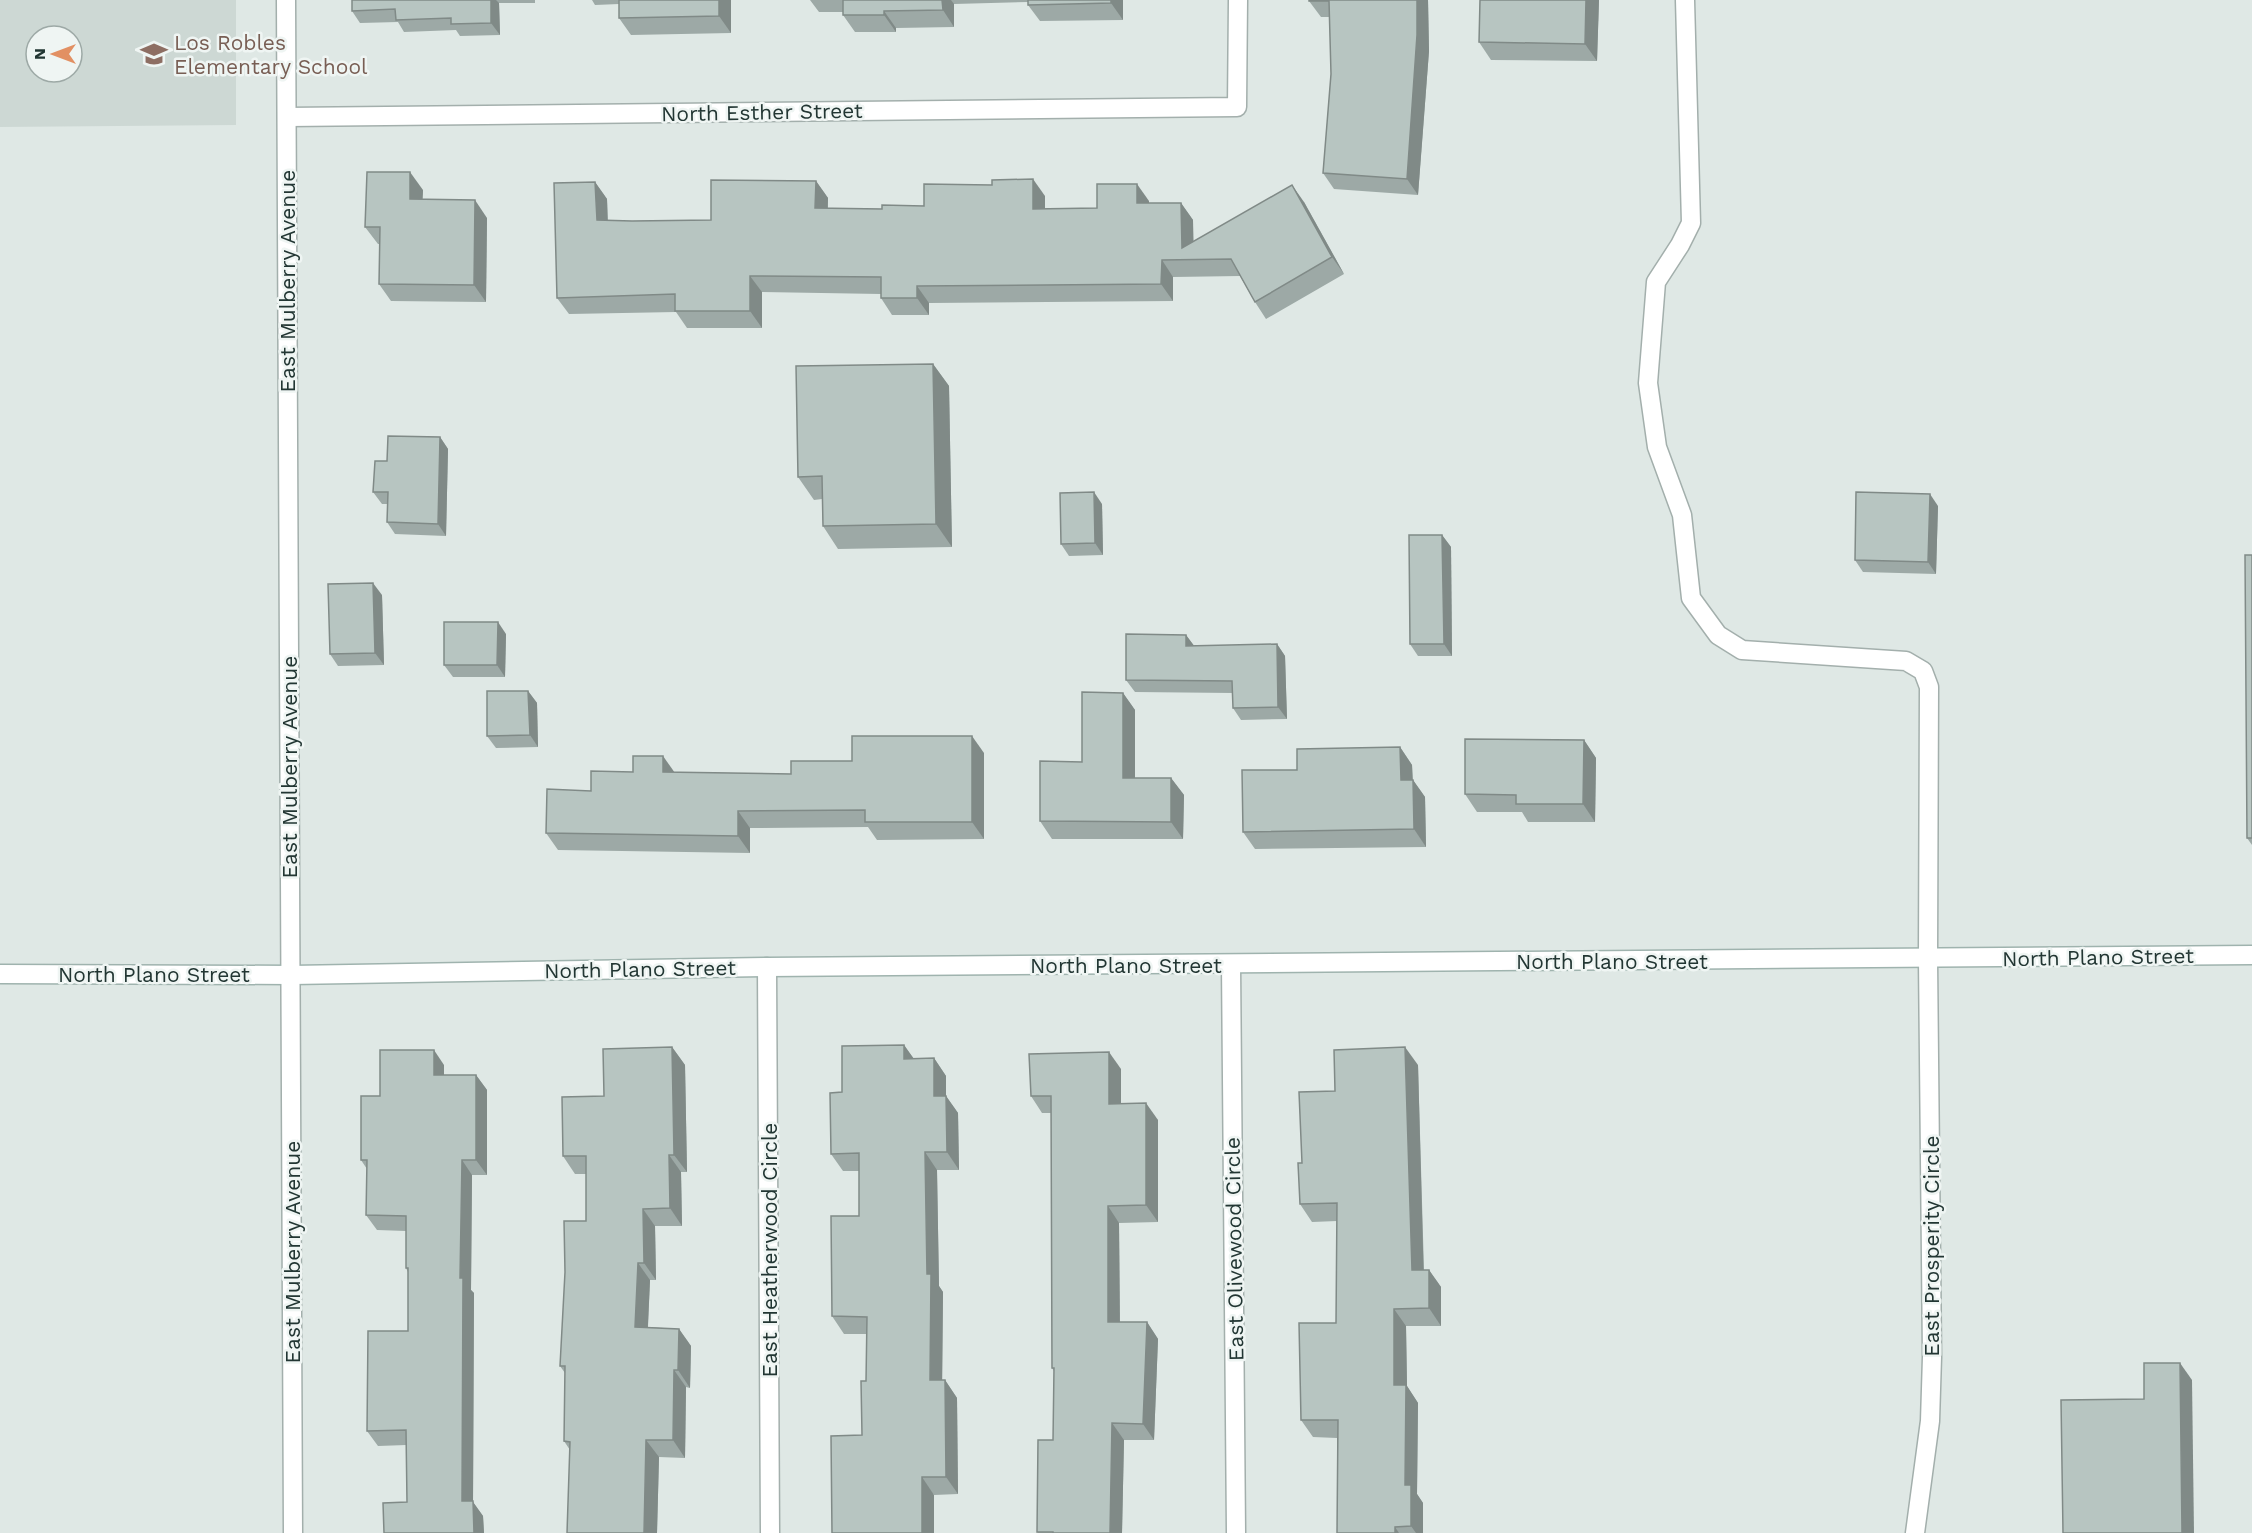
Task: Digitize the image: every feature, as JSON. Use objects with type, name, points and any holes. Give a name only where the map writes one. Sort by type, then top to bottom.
[{"type":"street","name":"East Mulberry Avenue","points":[[286,0],[293,1533]]},
{"type":"street","name":"North Esther Street","points":[[286,117],[1237,107],[1238,0]]},
{"type":"street","name":"East Prosperity Circle","points":[[1684,0],[1691,224],[1656,282],[1648,383],[1657,447],[1682,515],[1691,598],[1718,636],[1742,650],[1906,661],[1923,671],[1929,687],[1928,959],[1932,1357],[1930,1421],[1915,1533]]},
{"type":"street","name":"North Plano Street","points":[[0,974],[292,975],[767,967],[2252,955]]},
{"type":"street","name":"East Olivewood Circle","points":[[1231,964],[1236,1533]]},
{"type":"street","name":"East Heatherwood Circle","points":[[767,967],[770,1533]]},
{"type":"shaded area","name":"Los Robles Elementary School","points":[[0,0],[236,0],[236,125],[0,127]]},
{"type":"building","points":[[352,0],[491,0],[491,23],[451,24],[451,18],[396,20],[395,9],[352,11]]},
{"type":"building","points":[[619,0],[719,0],[719,16],[619,18]]},
{"type":"building","points":[[843,0],[942,0],[943,10],[884,11],[884,15],[843,15]]},
{"type":"building","points":[[1028,0],[1111,0],[1111,3],[1028,5]]},
{"type":"building","points":[[1309,0],[1417,0],[1417,35],[1407,179],[1323,173],[1331,74],[1329,1]]},
{"type":"building","points":[[1480,0],[1586,0],[1585,44],[1479,42]]},
{"type":"building","points":[[367,172],[410,172],[410,199],[475,200],[474,285],[379,284],[380,227],[365,227]]},
{"type":"building","points":[[1033,179],[1033,209],[1097,208],[1097,184],[1137,184],[1137,203],[1181,203],[1182,248],[1292,185],[1332,257],[1255,302],[1231,259],[1162,260],[1161,284],[917,286],[917,298],[881,298],[881,277],[750,276],[750,311],[675,311],[675,294],[557,298],[554,183],[595,182],[597,220],[632,221],[711,220],[711,180],[816,181],[815,208],[882,209],[882,205],[924,206],[924,184],[992,185],[992,180]]},
{"type":"building","points":[[933,364],[936,524],[823,526],[822,476],[798,477],[796,366]]},
{"type":"building","points":[[388,436],[440,437],[438,524],[387,522],[388,492],[373,492],[375,461],[387,461]]},
{"type":"building","points":[[1094,492],[1095,543],[1061,544],[1060,493]]},
{"type":"building","points":[[1856,492],[1930,494],[1928,562],[1855,560]]},
{"type":"building","points":[[1409,535],[1442,535],[1444,644],[1410,644]]},
{"type":"building","points":[[2245,555],[2252,555],[2252,838],[2247,838]]},
{"type":"building","points":[[373,583],[375,653],[330,654],[328,584]]},
{"type":"building","points":[[444,622],[498,622],[497,665],[444,665]]},
{"type":"building","points":[[1126,634],[1186,635],[1186,646],[1277,644],[1278,707],[1233,708],[1232,681],[1126,680]]},
{"type":"building","points":[[487,691],[528,691],[530,735],[487,736]]},
{"type":"building","points":[[1082,692],[1123,693],[1123,778],[1171,778],[1171,822],[1040,821],[1040,761],[1082,762]]},
{"type":"building","points":[[852,736],[972,736],[972,822],[865,822],[865,810],[738,811],[738,836],[546,833],[547,789],[591,791],[591,771],[633,772],[633,756],[663,756],[663,772],[791,774],[791,761],[852,761]]},
{"type":"building","points":[[1465,739],[1584,740],[1583,804],[1516,804],[1516,795],[1465,794]]},
{"type":"building","points":[[1400,747],[1401,780],[1413,780],[1414,829],[1243,832],[1242,770],[1297,770],[1297,749]]},
{"type":"building","points":[[904,1045],[904,1059],[934,1058],[934,1096],[946,1096],[947,1152],[925,1152],[927,1274],[931,1274],[930,1380],[945,1380],[946,1477],[922,1477],[922,1533],[832,1533],[831,1436],[862,1435],[861,1381],[866,1381],[867,1317],[832,1316],[831,1216],[859,1216],[859,1153],[831,1154],[830,1093],[842,1092],[842,1046]]},
{"type":"building","points":[[672,1047],[674,1155],[669,1155],[670,1208],[643,1209],[644,1263],[638,1263],[635,1327],[679,1329],[678,1370],[674,1370],[673,1440],[646,1440],[644,1533],[567,1533],[570,1442],[564,1441],[565,1366],[560,1366],[565,1272],[564,1221],[586,1221],[586,1156],[563,1156],[562,1097],[604,1096],[603,1049]]},
{"type":"building","points":[[1405,1047],[1412,1270],[1429,1270],[1429,1308],[1394,1309],[1394,1385],[1406,1385],[1405,1485],[1411,1485],[1411,1526],[1395,1527],[1395,1533],[1337,1533],[1338,1420],[1301,1420],[1299,1323],[1336,1323],[1337,1203],[1300,1204],[1298,1163],[1302,1163],[1299,1092],[1335,1091],[1334,1050]]},
{"type":"building","points":[[380,1050],[434,1050],[434,1075],[476,1075],[476,1160],[462,1160],[460,1278],[463,1278],[462,1501],[473,1501],[474,1533],[384,1533],[383,1503],[407,1502],[406,1430],[367,1431],[368,1331],[408,1331],[408,1268],[406,1268],[406,1216],[366,1215],[367,1160],[361,1160],[361,1096],[380,1096]]},
{"type":"building","points":[[1109,1052],[1109,1104],[1146,1103],[1146,1205],[1108,1206],[1108,1322],[1147,1322],[1143,1424],[1112,1423],[1110,1533],[1037,1532],[1038,1440],[1053,1440],[1051,1096],[1031,1096],[1029,1054]]},
{"type":"building","points":[[2144,1363],[2180,1363],[2182,1533],[2063,1533],[2061,1400],[2144,1399]]},
{"type":"place","name":"Los Robles Elementary School","points":[[154,54]]}]
